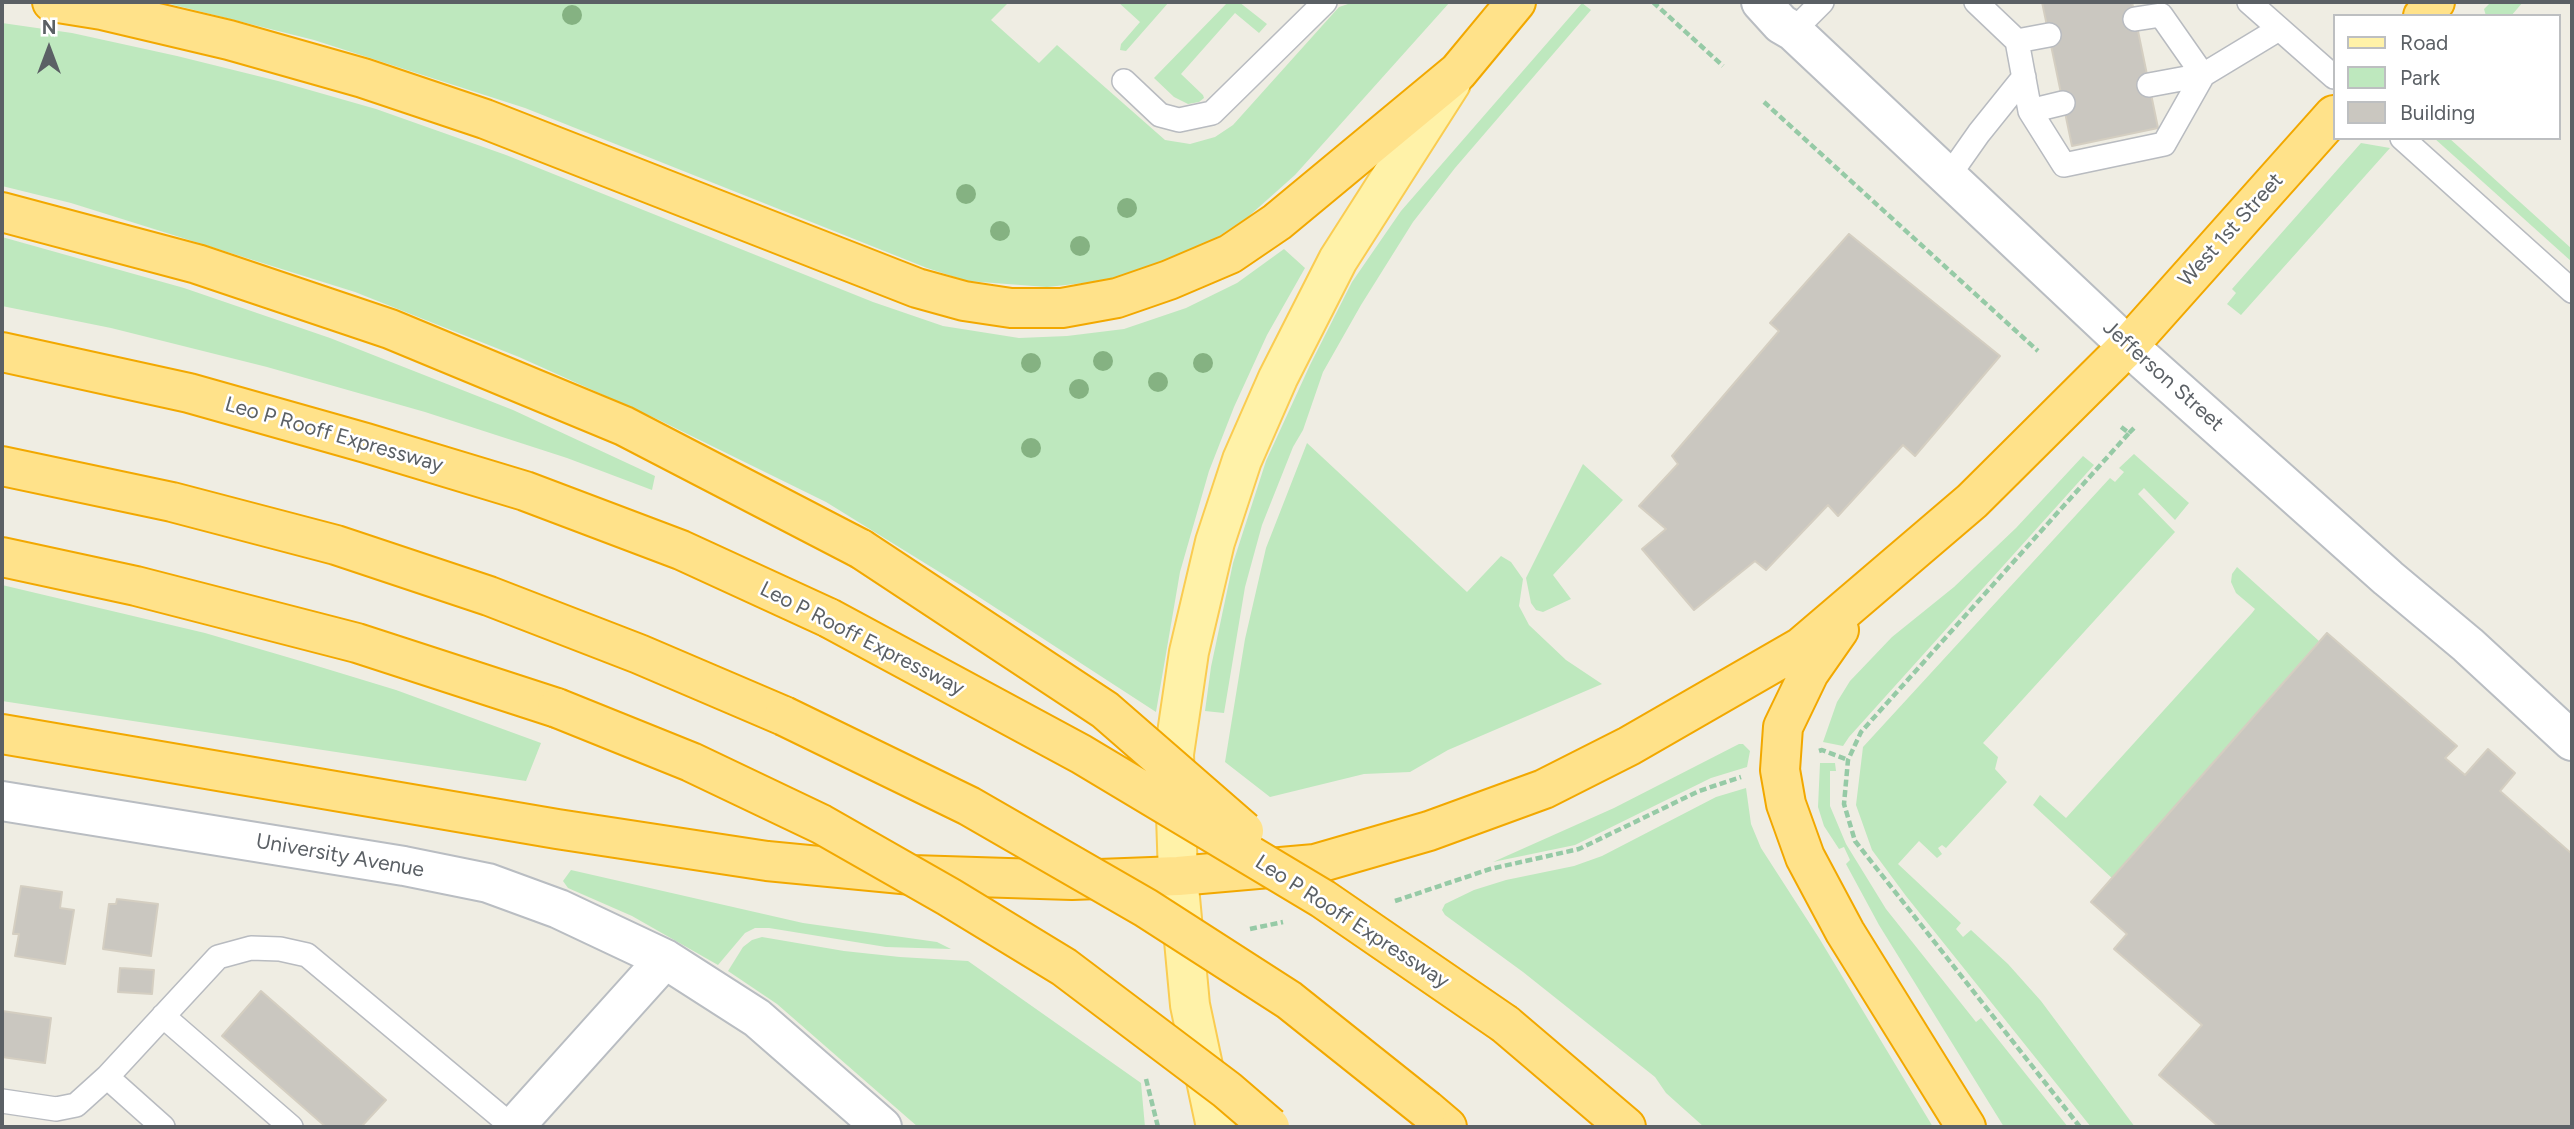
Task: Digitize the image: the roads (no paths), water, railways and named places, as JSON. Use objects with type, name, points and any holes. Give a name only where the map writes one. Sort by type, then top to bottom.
[{"type":"highway","points":[[52,2],[102,10],[229,40],[363,78],[485,119],[917,289],[964,301],[1011,308],[1062,307],[1117,298],[1230,254],[1278,222],[1458,72],[1516,2]]},
{"type":"highway","name":"West 1st Street","points":[[1866,591],[1972,501],[2128,346],[2332,117]]},
{"type":"highway","points":[[2,212],[197,264],[390,329],[624,426],[861,549],[1105,710],[1323,899]]},
{"type":"highway","name":"Leo P Rooff Expressway","points":[[2,352],[189,393],[525,491],[681,550],[829,618],[1081,754],[1323,899],[1505,1024],[1626,1127]]},
{"type":"highway","points":[[2,466],[172,502],[336,545],[489,596],[639,654],[785,716],[969,806],[1146,908],[1289,1000],[1437,1119]]},
{"type":"highway","points":[[2,557],[136,586],[358,643],[557,708],[691,762],[821,824],[1064,967],[1227,1090],[1270,1127]]},
{"type":"highway","points":[[2,734],[557,829],[767,861],[912,875],[1072,880],[1178,876],[1315,864],[1429,831],[1544,789],[1652,733],[1801,646],[1866,591]]},
{"type":"highway","points":[[1866,591],[1809,673],[1783,727],[1781,763],[1786,804],[1805,857],[1845,932],[1966,1127]]},
{"type":"main road","points":[[1216,1127],[1190,1004],[1178,876],[1174,754],[1189,652],[1215,542],[1242,460],[1279,378],[1338,260],[1458,72]]},
{"type":"street","name":"Jefferson Street","points":[[1762,2],[1781,24],[1793,32],[2128,346],[2388,578],[2468,645],[2572,741]]},
{"type":"street","name":"University Avenue","points":[[2,801],[404,866],[488,883],[559,909],[665,959],[757,1018],[882,1127]]},
{"type":"street","points":[[513,1127],[665,959]]},
{"type":"lane","points":[[1124,81],[1160,115],[1180,120],[1212,113],[1325,2]]},
{"type":"lane","points":[[1793,32],[1822,2]]},
{"type":"lane","points":[[1976,2],[2017,41],[2030,111],[2064,164],[2164,144],[2203,75]]},
{"type":"lane","points":[[2249,2],[2332,75]]},
{"type":"lane","points":[[2135,19],[2161,15],[2203,75]]},
{"type":"lane","points":[[2149,85],[2203,75],[2279,29]]},
{"type":"lane","points":[[2017,41],[2049,35]]},
{"type":"lane","points":[[1948,177],[2024,77]]},
{"type":"lane","points":[[2030,111],[2063,103]]},
{"type":"lane","points":[[2404,140],[2572,291]]},
{"type":"lane","points":[[2,1101],[57,1118],[107,1077],[218,957],[251,947],[307,955],[513,1127]]},
{"type":"lane","points":[[163,1016],[291,1127]]},
{"type":"lane","points":[[107,1077],[163,1127]]}]
